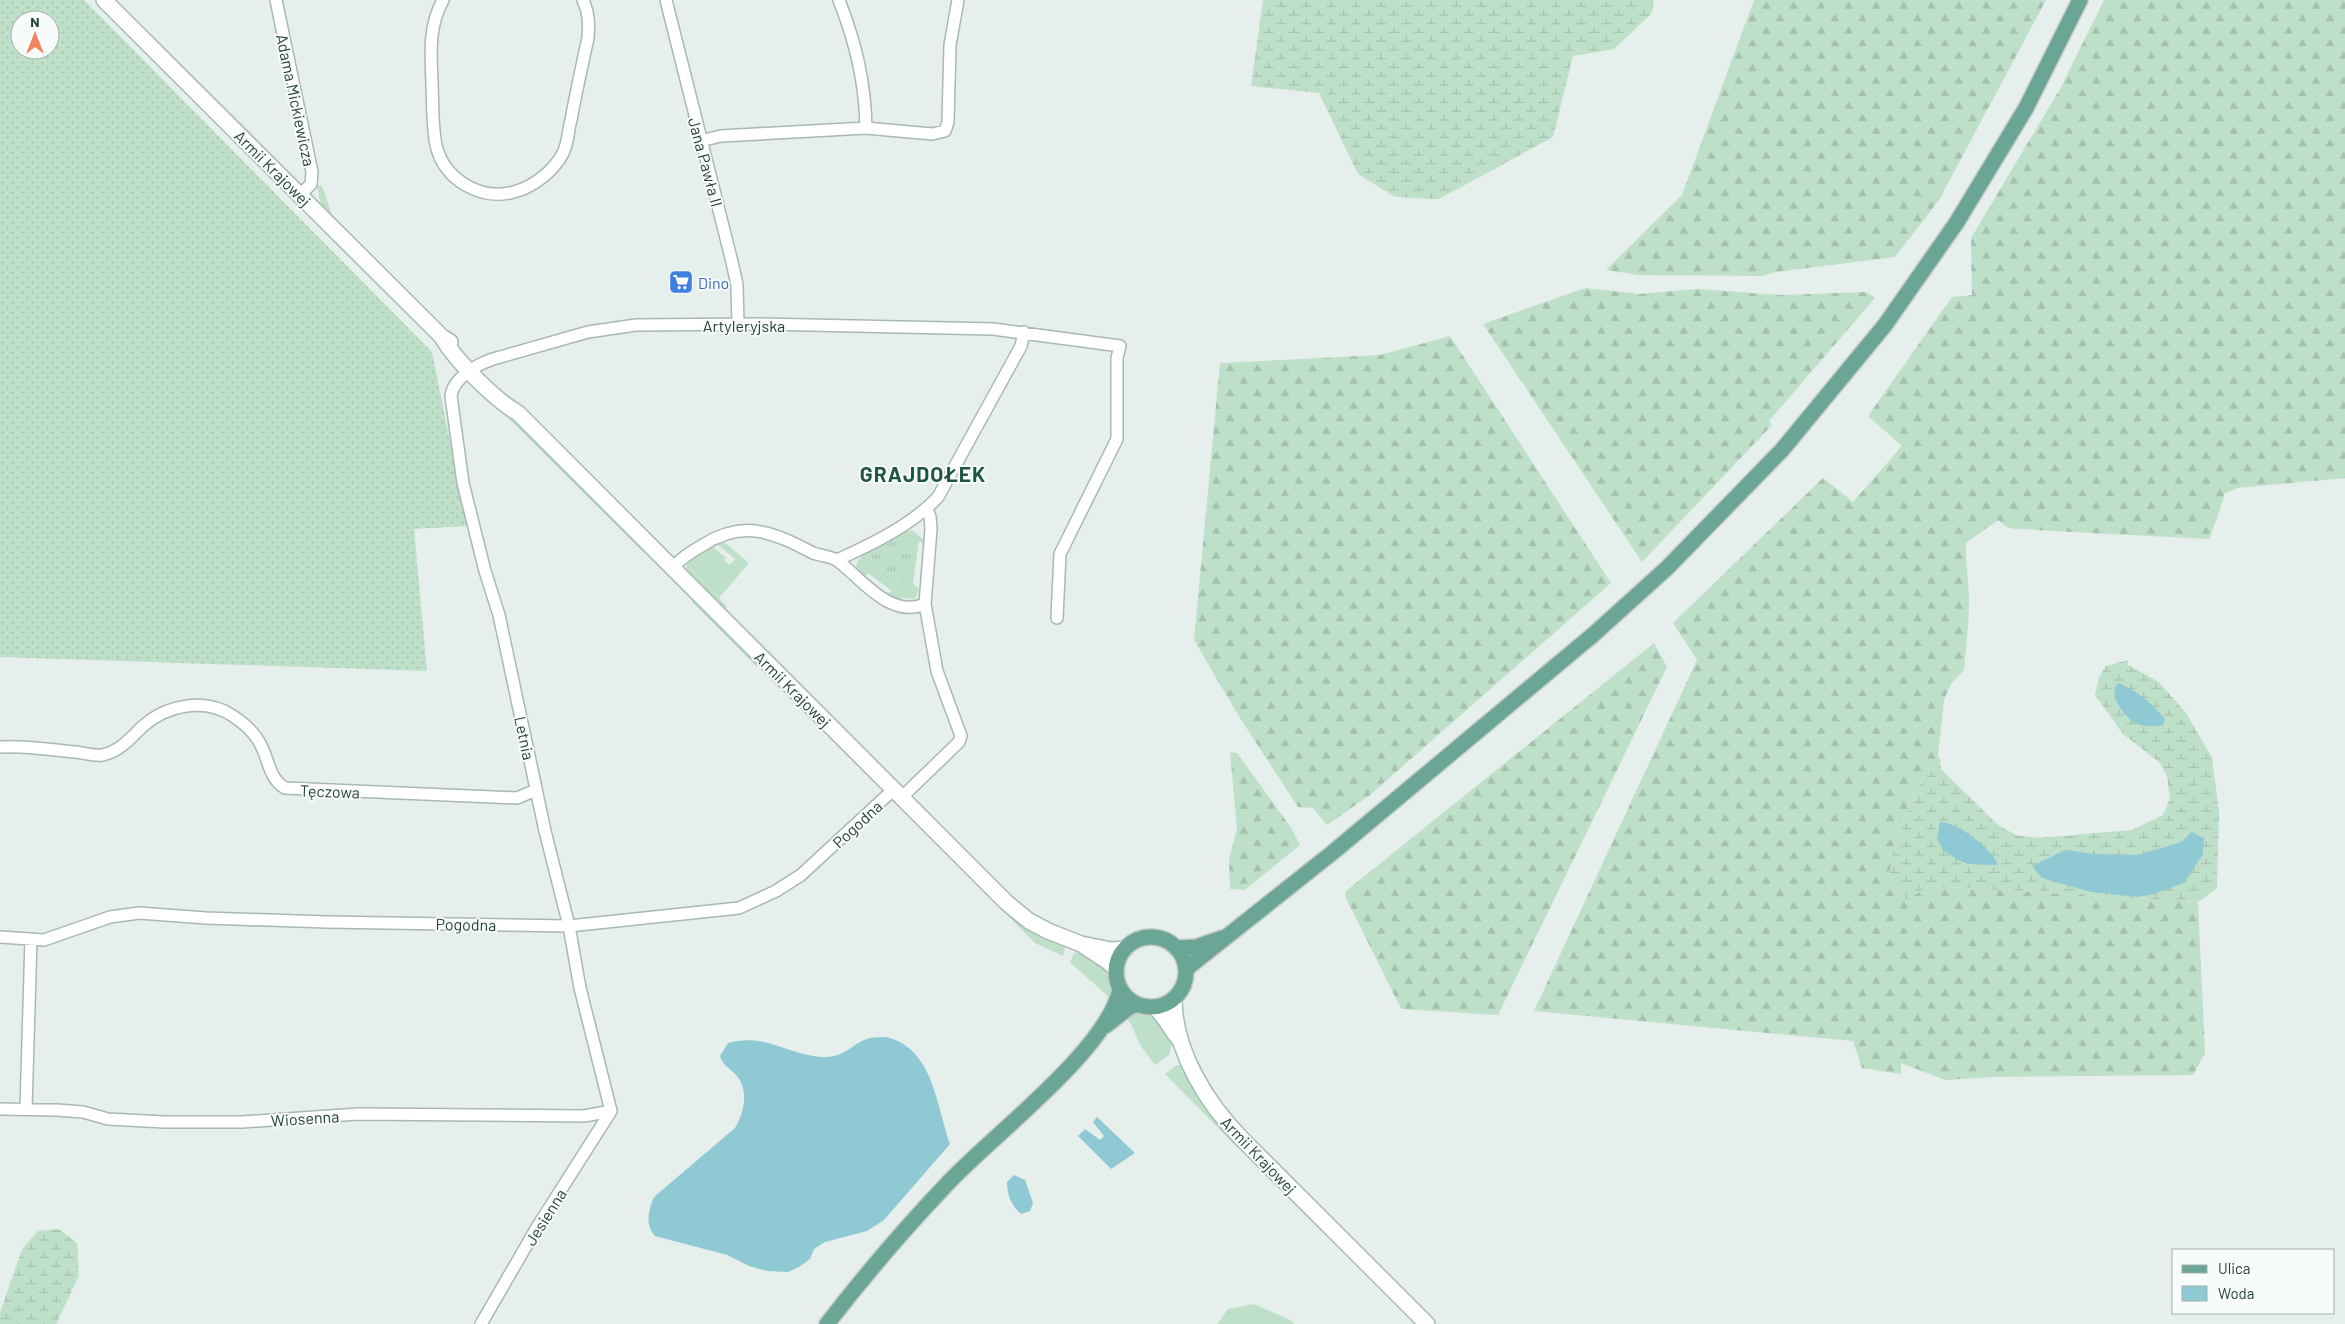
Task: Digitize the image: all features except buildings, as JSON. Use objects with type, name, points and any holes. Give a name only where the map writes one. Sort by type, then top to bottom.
[{"type":"main road","points":[[1186,969],[1212,950],[1223,938],[1265,908],[1594,634],[1667,568],[1782,450],[1885,325],[1957,222],[2026,108],[2080,0]]},
{"type":"main road","points":[[826,1324],[900,1236],[948,1183],[1056,1080],[1104,1027],[1131,1006],[1154,1007],[1174,999],[1184,985],[1186,969],[1183,958],[1176,948],[1162,939],[1150,937],[1139,939],[1125,949],[1118,958],[1116,970],[1120,990],[1137,1005]]},
{"type":"main road","points":[[1176,948],[1196,947],[1223,938]]},
{"type":"main road","points":[[1104,1027],[1120,990]]},
{"type":"street","name":"Armii Krajowej","points":[[104,0],[442,337],[449,350],[511,401],[518,413],[1018,913],[1048,931],[1081,944],[1111,950],[1125,949]]},
{"type":"street","name":"Adama Mickiewicza","points":[[276,0],[312,172],[310,184],[300,195]]},
{"type":"street","points":[[443,0],[436,13],[430,40],[434,133],[438,150],[444,163],[464,185],[475,191],[502,195],[525,189],[540,180],[564,152],[588,38],[589,23],[587,8],[583,0]]},
{"type":"street","name":"Jana Pawła II","points":[[666,0],[737,285],[738,324]]},
{"type":"street","points":[[839,0],[860,64],[865,96],[866,128]]},
{"type":"street","points":[[700,141],[721,136],[866,128],[932,134],[945,131],[948,122],[950,45],[958,0]]},
{"type":"street","name":"Artyleryjska","points":[[474,369],[493,359],[588,332],[636,325],[873,326],[1024,332],[1120,346],[1117,358],[1117,439],[1060,554],[1057,618]]},
{"type":"street","points":[[837,560],[927,509],[938,497],[952,475],[1021,346],[1024,332]]},
{"type":"street","name":"Letnia","points":[[474,369],[455,385],[452,392],[463,483],[485,571],[499,615],[536,790],[569,926],[580,988],[611,1111]]},
{"type":"street","points":[[897,794],[959,742],[961,736],[937,671],[925,604],[931,528],[927,509]]},
{"type":"street","points":[[672,568],[682,558],[721,534],[746,530],[775,534],[820,556],[837,560],[868,590],[891,602],[914,609],[925,604]]},
{"type":"street","name":"Tęczowa","points":[[0,747],[15,746],[103,755],[126,744],[143,726],[158,716],[178,708],[208,706],[222,710],[245,725],[258,740],[276,782],[285,788],[517,798],[536,790]]},
{"type":"street","name":"Pogodna","points":[[0,937],[44,940],[110,917],[139,913],[206,918],[327,922],[569,926],[739,908],[776,891],[801,876],[897,794]]},
{"type":"street","points":[[26,1109],[31,939]]},
{"type":"street","name":"Armii Krajowej","points":[[1081,944],[1107,961],[1116,970]]},
{"type":"street","name":"Armii Krajowej","points":[[1174,999],[1180,1040],[1201,1087],[1217,1112],[1239,1137],[1427,1324]]},
{"type":"street","name":"Armii Krajowej","points":[[1154,1007],[1160,1012],[1170,1029],[1180,1040]]},
{"type":"street","name":"Wiosenna","points":[[0,1109],[83,1112],[108,1119],[128,1121],[230,1122],[358,1114],[584,1116],[611,1111]]},
{"type":"street","name":"Jesienna","points":[[481,1324],[536,1229],[611,1111]]},
{"type":"green space","points":[[0,0],[84,0],[432,352],[467,526],[414,529],[427,671],[0,657]]},
{"type":"green space","points":[[1263,0],[1654,0],[1652,13],[1614,49],[1573,56],[1553,137],[1439,199],[1395,197],[1358,174],[1319,93],[1251,86]]},
{"type":"green space","points":[[1754,0],[2046,0],[1939,200],[1895,257],[1776,272],[1762,276],[1638,275],[1606,270],[1682,195]]},
{"type":"green space","points":[[2104,0],[2345,0],[2345,478],[2237,488],[2224,494],[2209,539],[2008,528],[1998,520],[1966,543],[1969,609],[1964,670],[1951,684],[1944,700],[1938,756],[1912,797],[1894,849],[1889,876],[1906,899],[1930,886],[2198,902],[2205,1053],[2193,1075],[1994,1077],[1945,1080],[1901,1063],[1901,1074],[1862,1068],[1853,1041],[1534,1011],[1697,660],[1673,623],[1823,478],[1853,502],[1902,446],[1868,416],[1952,297],[1972,295],[1971,238],[2060,89]]},
{"type":"green space","points":[[322,185],[334,222],[321,206],[317,186]]},
{"type":"green space","points":[[1585,288],[1639,294],[1697,289],[1780,295],[1867,292],[1875,298],[1769,421],[1772,425],[1642,562],[1483,324]]},
{"type":"green space","points":[[1450,336],[1611,583],[1370,795],[1327,825],[1313,808],[1298,807],[1238,715],[1194,640],[1220,363],[1380,355]]},
{"type":"green space","points":[[501,406],[643,547],[643,552],[501,411]]},
{"type":"green space","points":[[906,528],[908,531],[912,530],[925,541],[923,544],[919,541],[913,583],[919,589],[915,599],[900,598],[898,601],[885,594],[892,591],[869,574],[863,576],[855,570],[858,560],[861,558],[860,555]]},
{"type":"green space","points":[[903,535],[914,551],[899,592],[861,563],[864,558]]},
{"type":"green space","points":[[723,541],[749,563],[719,598],[727,607],[725,609],[688,572],[686,567],[690,561],[713,547],[726,558],[724,560],[730,565],[735,559],[718,545],[717,543]]},
{"type":"green space","points":[[697,600],[759,662],[757,667],[692,602]]},
{"type":"green space","points":[[1654,643],[1667,667],[1498,1015],[1401,1009],[1345,896],[1346,891]]},
{"type":"green space","points":[[2128,660],[2128,665],[2159,682],[2186,713],[2212,758],[2219,812],[2217,888],[2198,902],[1930,886],[1906,900],[1889,876],[1894,849],[1912,797],[1938,756],[1941,769],[1998,825],[2016,835],[2039,838],[2132,830],[2163,815],[2170,799],[2167,776],[2159,762],[2123,734],[2095,695],[2099,677],[2106,666]]},
{"type":"green space","points":[[1230,752],[1237,753],[1292,829],[1300,845],[1245,890],[1230,889],[1229,859],[1237,829]]},
{"type":"green space","points":[[978,882],[1062,943],[1065,949],[1063,956],[1035,943],[976,884]]},
{"type":"green space","points":[[1080,951],[1107,969],[1112,982],[1112,1000],[1070,962],[1074,953]]},
{"type":"green space","points":[[1141,1011],[1153,1014],[1173,1041],[1169,1055],[1155,1065],[1140,1045],[1131,1024],[1125,1016],[1132,1012]]},
{"type":"green space","points":[[1177,1065],[1182,1066],[1239,1146],[1237,1147],[1165,1074]]},
{"type":"green space","points":[[59,1229],[77,1243],[79,1276],[56,1324],[0,1324],[0,1313],[22,1249],[38,1231]]},
{"type":"green space","points":[[1254,1304],[1290,1320],[1294,1324],[1217,1324],[1228,1309]]},
{"type":"water","points":[[2118,683],[2131,689],[2150,703],[2165,719],[2163,725],[2145,726],[2131,720],[2118,705],[2114,693]]},
{"type":"water","points":[[1940,822],[1955,826],[1973,837],[1989,851],[1998,865],[1968,864],[1943,850],[1937,839]]},
{"type":"water","points":[[2191,832],[2204,838],[2203,854],[2184,883],[2151,895],[2136,897],[2091,892],[2042,878],[2032,866],[2065,850],[2095,854],[2137,855],[2182,842]]},
{"type":"water","points":[[886,1037],[902,1043],[914,1053],[923,1065],[936,1095],[950,1144],[884,1220],[867,1231],[825,1242],[814,1249],[810,1259],[788,1272],[767,1271],[749,1266],[727,1255],[655,1236],[650,1227],[648,1217],[654,1197],[735,1128],[741,1116],[744,1095],[741,1082],[725,1065],[720,1056],[728,1043],[741,1041],[765,1042],[809,1055],[830,1057],[843,1053],[864,1040]]},
{"type":"water","points":[[1097,1117],[1135,1153],[1111,1169],[1078,1136],[1085,1129],[1100,1140],[1104,1136],[1093,1122]]},
{"type":"water","points":[[1014,1175],[1025,1180],[1033,1203],[1030,1211],[1021,1214],[1010,1200],[1008,1191],[1007,1182]]},
{"type":"place","name":"Dino","points":[[681,282]]},
{"type":"district","name":"GRAJDOŁEK","points":[[923,473]]}]
